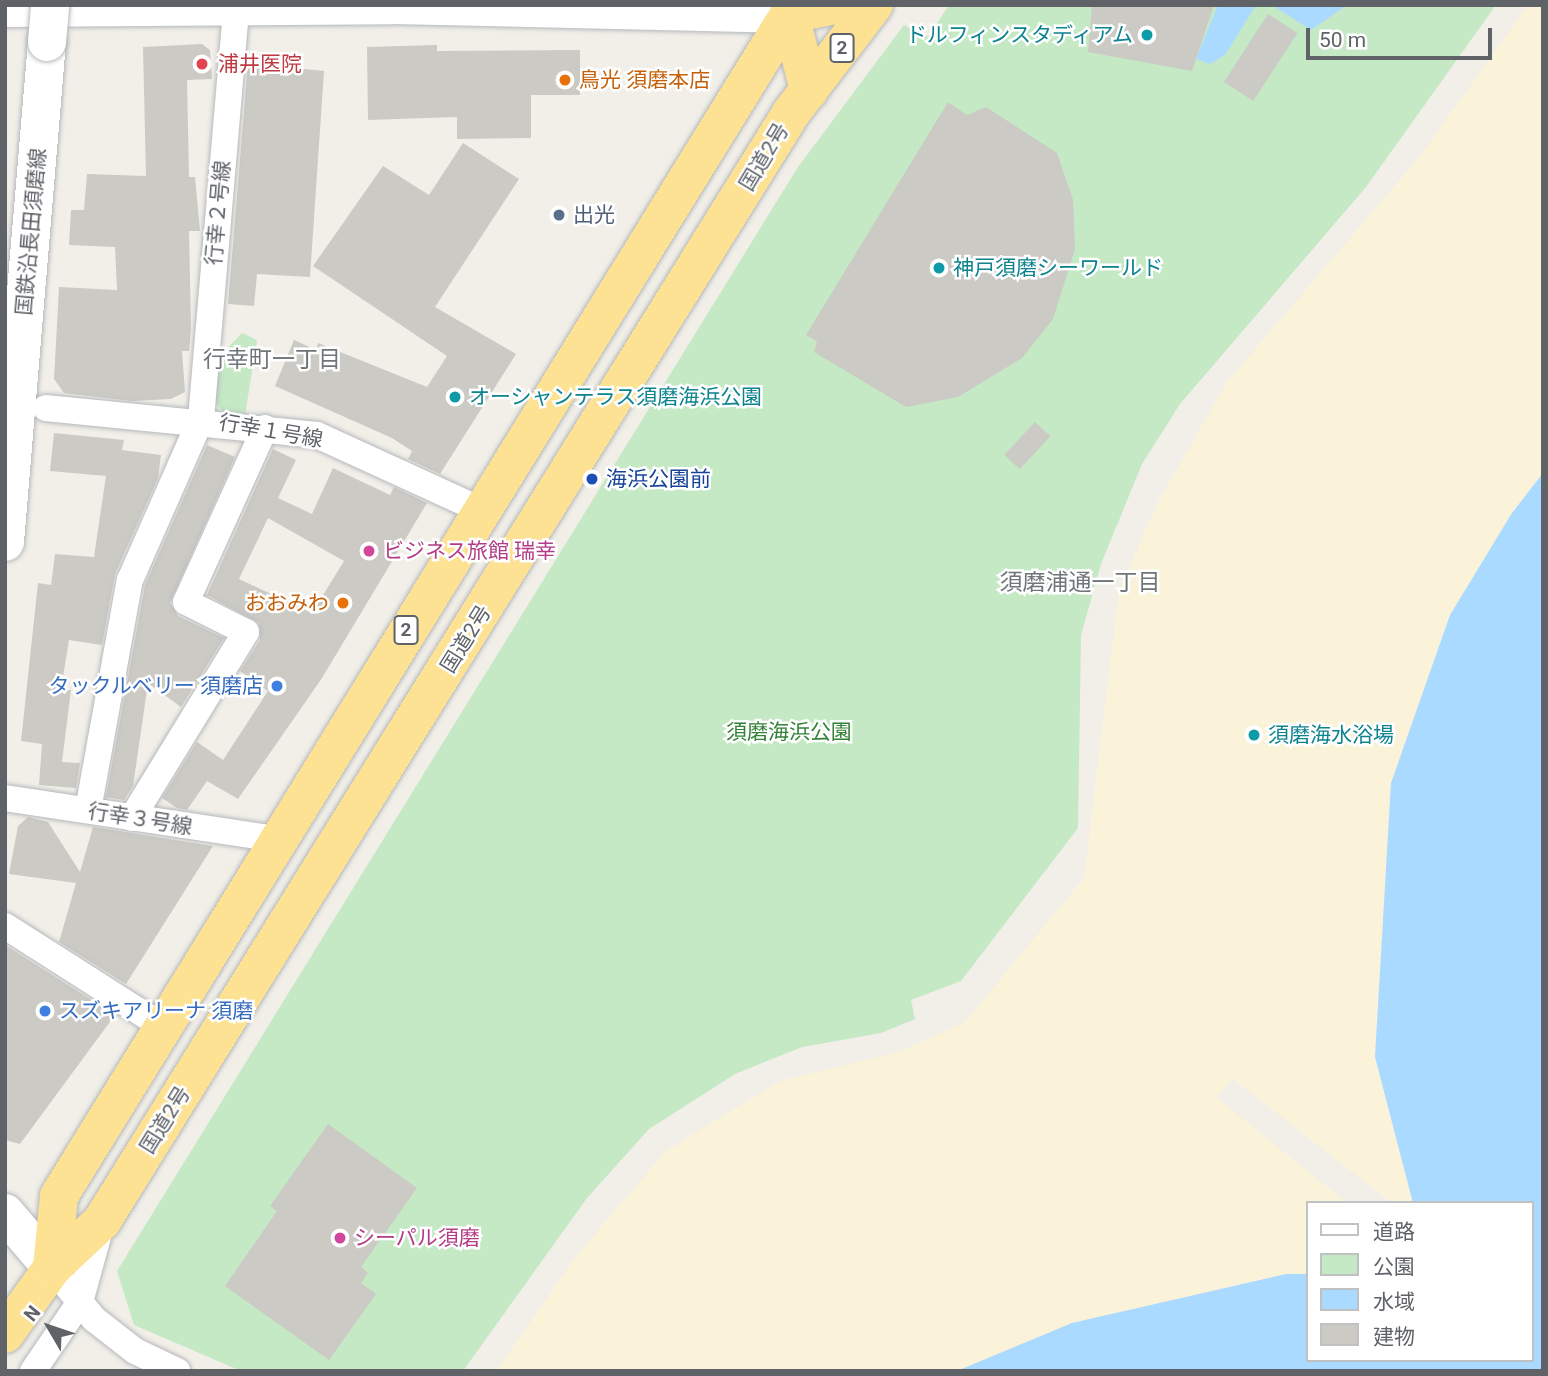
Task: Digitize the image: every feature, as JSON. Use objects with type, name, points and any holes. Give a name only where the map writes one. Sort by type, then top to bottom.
[{"type":"highway","name":"2","points":[[792,9],[836,5]]},
{"type":"highway","name":"国道2号","points":[[5,1334],[52,1268],[102,1221],[808,91],[874,5]]},
{"type":"highway","points":[[792,9],[808,91]]},
{"type":"highway","name":"国道2号","points":[[52,1268],[59,1196],[275,839],[792,9]]},
{"type":"street","points":[[5,8],[393,5],[792,9]]},
{"type":"street","name":"行幸２号線","points":[[88,810],[130,580],[201,419],[236,6]]},
{"type":"street","name":"国鉄沿長田須磨線","points":[[5,542],[48,24]]},
{"type":"street","name":"行幸１号線","points":[[46,408],[201,419],[317,435],[481,510]]},
{"type":"street","points":[[132,818],[246,632],[186,602],[265,428]]},
{"type":"street","name":"行幸３号線","points":[[5,798],[275,839]]},
{"type":"street","points":[[5,926],[162,1026]]},
{"type":"street","points":[[5,1213],[80,1302],[135,1351],[177,1371]]},
{"type":"street","points":[[33,1371],[80,1302],[102,1221]]},
{"type":"green space","name":"須磨海浜公園","points":[[949,5],[1496,5],[1366,187],[1180,404],[1142,464],[1101,564],[1081,635],[1078,828],[961,981],[911,1000],[915,1019],[881,1033],[802,1047],[735,1074],[649,1129],[587,1198],[463,1371],[241,1371],[134,1325],[117,1271],[798,167],[904,25],[928,37]]},
{"type":"green space","points":[[242,333],[257,340],[245,415],[223,412],[211,396],[215,361]]},
{"type":"sand","name":"須磨海水浴場","points":[[1528,5],[1543,5],[1543,473],[1512,513],[1391,783],[1375,1057],[1412,1201],[1389,1201],[1233,1079],[1216,1097],[1345,1201],[1306,1201],[1306,1274],[1286,1274],[1072,1323],[957,1371],[497,1371],[573,1260],[666,1151],[780,1081],[898,1052],[964,1023],[1084,878],[1119,591],[1158,502],[1227,382],[1420,156]]},
{"type":"water","points":[[1218,5],[1256,5],[1225,55],[1210,64],[1196,59]]},
{"type":"water","points":[[1272,5],[1347,5],[1311,30]]},
{"type":"water","points":[[1543,473],[1543,1371],[957,1371],[1072,1323],[1286,1274],[1306,1274],[1306,1362],[1534,1362],[1534,1201],[1412,1201],[1375,1057],[1391,783],[1450,615],[1512,513]]},
{"type":"building","name":"ドルフィンスタディアム","points":[[1092,5],[1214,5],[1192,71],[1088,52]]},
{"type":"building","points":[[1268,14],[1297,33],[1253,101],[1224,82]]},
{"type":"building","points":[[202,44],[210,50],[212,79],[187,80],[189,177],[195,177],[200,231],[189,231],[191,328],[189,351],[182,351],[185,392],[171,399],[132,401],[64,393],[54,379],[59,287],[117,290],[115,247],[69,245],[71,210],[84,210],[87,174],[146,176],[143,47]]},
{"type":"building","points":[[437,45],[437,51],[580,50],[580,95],[531,95],[531,138],[457,139],[457,117],[368,120],[367,47]]},
{"type":"building","points":[[248,63],[324,71],[310,277],[257,274],[254,306],[228,304]]},
{"type":"building","points":[[948,102],[967,115],[986,107],[1057,153],[1073,200],[1075,249],[1053,319],[1022,358],[958,397],[906,407],[814,352],[817,341],[806,335]]},
{"type":"building","points":[[463,143],[519,179],[435,307],[516,354],[440,474],[408,459],[412,451],[392,438],[275,386],[294,340],[316,350],[318,343],[427,387],[447,356],[313,266],[383,166],[429,195]]},
{"type":"building","points":[[1035,422],[1050,436],[1020,469],[1004,455]]},
{"type":"building","points":[[54,433],[124,440],[122,450],[161,455],[158,478],[115,574],[102,645],[69,640],[61,689],[71,690],[62,762],[80,763],[76,788],[39,785],[42,744],[21,741],[38,583],[51,585],[55,554],[94,557],[106,476],[50,471]]},
{"type":"building","points":[[207,445],[235,457],[170,603],[178,616],[224,638],[181,707],[148,683],[133,786],[124,800],[106,797],[145,585]]},
{"type":"building","points":[[273,449],[296,460],[278,498],[312,514],[333,468],[390,495],[394,487],[427,503],[322,678],[238,799],[207,781],[187,810],[177,808],[162,798],[197,742],[223,760],[268,691],[240,671],[260,640],[259,623],[207,595]],"holes":[[[268,518],[344,561],[312,613],[239,579]]]},
{"type":"building","points":[[28,817],[48,822],[80,872],[93,827],[213,846],[126,984],[59,942],[76,883],[9,874],[18,826]]},
{"type":"building","points":[[5,945],[115,1015],[20,1144],[5,1140]]},
{"type":"building","name":"シーパル須磨","points":[[328,1124],[417,1188],[361,1267],[368,1273],[361,1283],[376,1294],[329,1360],[225,1286],[277,1211],[270,1206]]},
{"type":"place","name":"ドルフィンスタディアム","points":[[1147,35]]},
{"type":"place","name":"浦井医院","points":[[202,64]]},
{"type":"place","name":"鳥光 須磨本店","points":[[565,80]]},
{"type":"place","name":"出光","points":[[559,215]]},
{"type":"place","name":"神戸須磨シーワールド","points":[[939,268]]},
{"type":"place","name":"オーシャンテラス須磨海浜公園","points":[[455,397]]},
{"type":"place","name":"海浜公園前","points":[[592,479]]},
{"type":"place","name":"ビジネス旅館 瑞幸","points":[[369,551]]},
{"type":"place","name":"おおみわ","points":[[343,603]]},
{"type":"place","name":"タックルベリー 須磨店","points":[[277,686]]},
{"type":"place","name":"須磨海水浴場","points":[[1254,735]]},
{"type":"place","name":"スズキアリーナ 須磨","points":[[45,1011]]},
{"type":"place","name":"シーパル須磨","points":[[340,1238]]},
{"type":"district","name":"行幸町一丁目","points":[[272,360]]},
{"type":"district","name":"須磨浦通一丁目","points":[[1080,583]]}]
